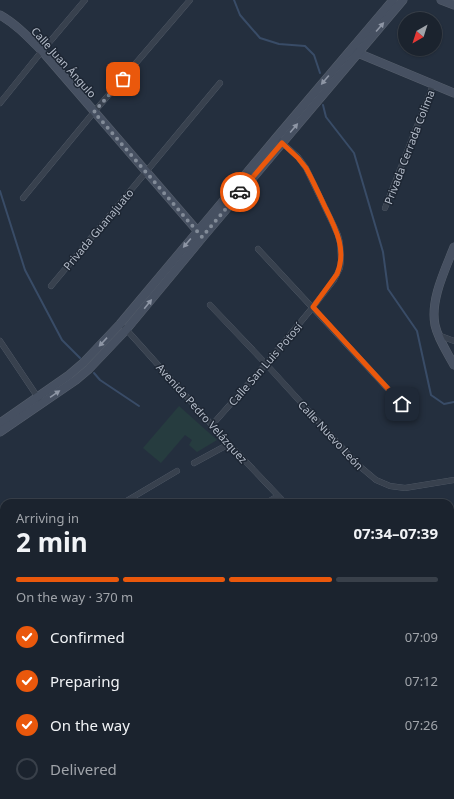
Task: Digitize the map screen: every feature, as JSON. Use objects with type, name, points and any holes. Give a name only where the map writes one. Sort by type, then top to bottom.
[{"type":"main road","points":[[354,52],[393,0]]},
{"type":"main road","points":[[0,432],[83,363],[120,324],[200,234],[354,52],[403,0]]},
{"type":"main road","points":[[441,0],[454,5]]},
{"type":"main road","name":"Calle Juan Ángulo","points":[[0,15],[20,29],[42,51],[200,234]]},
{"type":"main road","points":[[354,52],[454,93]]},
{"type":"main road","points":[[0,423],[76,380],[84,373],[126,330],[200,234]]},
{"type":"main road","points":[[454,247],[452,257],[438,289],[434,313],[438,335],[454,365]]},
{"type":"street","points":[[0,103],[86,0]]},
{"type":"street","points":[[23,198],[190,0]]},
{"type":"street","name":"Privada Guanajuato","points":[[51,286],[220,83]]},
{"type":"street","name":"Privada Cerrada Colima","points":[[385,208],[433,85]]},
{"type":"street","name":"Calle San Luis Potosí","points":[[212,425],[266,364],[313,307],[340,268],[340,244],[333,224],[306,168],[279,140]]},
{"type":"street","points":[[258,249],[412,414]]},
{"type":"street","name":"Calle Nuevo León","points":[[210,304],[357,464],[376,480],[390,486],[405,488],[454,480]]},
{"type":"street","name":"Avenida Pedro Velázquez","points":[[120,324],[281,499]]},
{"type":"street","points":[[438,335],[454,341]]},
{"type":"street","points":[[0,341],[40,400]]},
{"type":"street","points":[[194,463],[229,444]]},
{"type":"street","points":[[130,499],[177,471]]},
{"type":"street","points":[[273,499],[278,496]]},
{"type":"green space","points":[[179,406],[217,440],[197,452],[189,445],[192,440],[185,435],[161,463],[143,448]]},
{"type":"waterway","points":[[234,0],[240,15],[260,38],[279,44],[305,46],[314,55],[320,73]]},
{"type":"waterway","points":[[323,105],[326,117],[354,153],[383,252],[388,289],[417,331],[431,395],[444,404],[454,402]]},
{"type":"waterway","points":[[0,191],[25,270],[62,340],[80,358]]},
{"type":"waterway","points":[[94,373],[100,380],[139,406]]},
{"type":"way so far","points":[[123,79],[94,112],[202,237],[240,192]]},
{"type":"route","points":[[240,192],[282,143],[303,163],[338,235],[341,252],[340,268],[337,274],[313,307],[402,404]]}]
